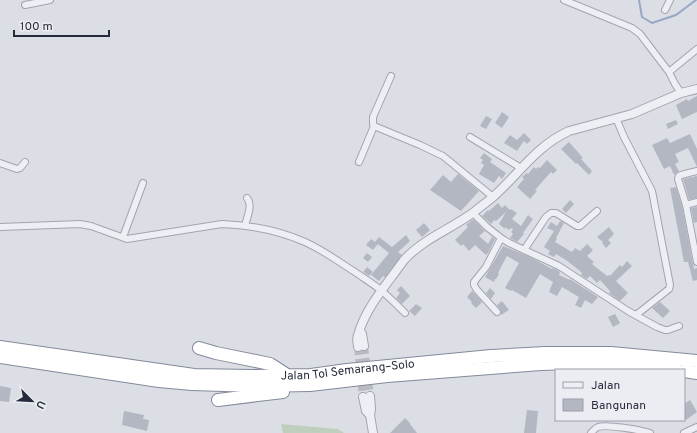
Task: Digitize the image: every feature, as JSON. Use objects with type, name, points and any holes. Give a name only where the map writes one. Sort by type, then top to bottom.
[{"type":"highway","name":"Jalan Tol Semarang–Solo","points":[[0,347],[194,375],[311,375],[491,356],[545,353],[611,353],[697,361]]},
{"type":"highway","points":[[199,348],[270,364],[287,375]]},
{"type":"highway","name":"Jalan Tol Semarang–Solo","points":[[0,357],[159,381],[192,384],[256,386],[310,385],[387,376],[541,364],[575,363],[636,365],[669,369]]},
{"type":"highway","points":[[685,371],[697,372]]},
{"type":"highway","points":[[218,400],[313,389],[337,382]]},
{"type":"street","points":[[25,5],[50,0]]},
{"type":"street","points":[[564,0],[636,30],[669,72],[681,93]]},
{"type":"street","points":[[665,10],[670,0]]},
{"type":"street","points":[[669,72],[697,49]]},
{"type":"street","points":[[359,162],[374,126],[373,117],[391,76]]},
{"type":"street","points":[[361,347],[362,334],[360,331],[365,316],[409,254],[430,239],[473,213],[493,197],[542,148],[560,135],[569,131],[632,114],[681,93],[697,89]]},
{"type":"street","points":[[616,118],[624,137],[652,190],[670,285],[669,290],[636,315]]},
{"type":"street","points":[[374,126],[443,156],[493,197]]},
{"type":"street","points":[[470,137],[521,168]]},
{"type":"street","points":[[0,163],[17,169],[20,168],[25,162]]},
{"type":"street","points":[[697,171],[681,175],[678,179],[694,233],[697,262]]},
{"type":"street","points":[[123,238],[143,183]]},
{"type":"street","points":[[245,226],[250,205],[247,198]]},
{"type":"street","points":[[686,205],[697,202]]},
{"type":"street","points":[[524,250],[546,217],[551,213],[557,213],[578,226],[597,211]]},
{"type":"street","points":[[473,213],[500,238],[559,266],[636,315],[665,330],[670,330],[679,326]]},
{"type":"street","points":[[0,227],[80,224],[91,226],[128,239],[222,224],[265,230],[304,242],[336,259],[382,291],[405,313]]},
{"type":"street","points":[[497,312],[474,287],[474,284],[486,267],[500,238]]},
{"type":"street","points":[[366,396],[371,404],[370,415],[373,433]]},
{"type":"street","points":[[591,433],[598,427],[605,426],[634,429],[650,433]]},
{"type":"street","points":[[684,433],[697,427]]},
{"type":"green space","points":[[281,424],[338,429],[344,433],[283,433]]},
{"type":"building","points":[[697,96],[697,112],[682,119],[676,105]]},
{"type":"building","points":[[502,112],[509,117],[502,128],[495,123]]},
{"type":"building","points":[[486,116],[492,119],[486,129],[480,126]]},
{"type":"building","points":[[676,120],[678,124],[668,129],[666,124]]},
{"type":"building","points":[[524,133],[531,140],[527,144],[524,141],[517,151],[504,143],[510,135],[517,140]]},
{"type":"building","points":[[690,134],[697,149],[697,167],[688,148],[675,154],[679,162],[675,164],[679,171],[674,175],[670,166],[664,169],[652,145],[667,138],[670,143]]},
{"type":"building","points":[[569,142],[592,171],[589,175],[561,149]]},
{"type":"building","points":[[484,153],[492,159],[490,162],[506,173],[502,179],[499,176],[494,183],[479,174],[484,165],[481,163],[483,160],[480,158]]},
{"type":"building","points":[[547,160],[557,170],[553,174],[551,172],[535,190],[537,191],[530,199],[517,187],[524,179],[522,177],[527,173],[528,174],[534,167],[536,169],[538,167],[540,168]]},
{"type":"building","points":[[458,174],[479,191],[461,211],[430,190],[443,175],[451,182]]},
{"type":"building","points":[[697,176],[697,198],[689,200],[683,179]]},
{"type":"building","points":[[676,187],[682,206],[694,269],[697,268],[697,280],[693,281],[688,262],[684,262],[670,188]]},
{"type":"building","points":[[570,200],[574,204],[566,213],[562,209]]},
{"type":"building","points":[[498,203],[502,208],[505,205],[510,210],[511,209],[517,213],[512,219],[521,226],[528,215],[533,219],[517,242],[510,238],[513,234],[511,232],[513,229],[511,228],[509,230],[505,227],[505,229],[499,224],[506,212],[496,221],[494,220],[491,224],[482,216]]},
{"type":"building","points":[[697,207],[697,222],[694,223],[691,208]]},
{"type":"building","points":[[474,220],[485,231],[479,236],[488,244],[492,237],[495,239],[486,255],[475,245],[469,251],[463,244],[461,246],[455,240],[468,227],[466,225]]},
{"type":"building","points":[[560,221],[564,223],[555,242],[572,252],[575,248],[580,251],[587,244],[593,250],[587,256],[594,262],[592,264],[607,276],[610,276],[620,265],[622,267],[627,261],[632,266],[616,281],[628,293],[620,301],[609,293],[610,291],[600,280],[597,283],[590,276],[587,279],[581,275],[582,273],[580,271],[566,260],[556,254],[554,257],[548,254],[550,251],[544,247],[554,231],[547,228],[551,222],[557,226]]},
{"type":"building","points":[[424,223],[430,230],[422,237],[416,230]]},
{"type":"building","points":[[609,227],[614,234],[608,240],[611,243],[606,248],[602,243],[603,242],[597,237]]},
{"type":"building","points":[[406,235],[410,241],[398,252],[402,255],[385,277],[383,276],[379,281],[371,275],[389,253],[375,242],[379,237],[392,247]]},
{"type":"building","points":[[371,239],[378,244],[373,250],[366,245]]},
{"type":"building","points":[[503,246],[557,270],[560,272],[559,275],[570,279],[598,297],[592,304],[585,300],[581,308],[575,305],[579,297],[562,287],[557,296],[549,292],[553,282],[540,274],[526,298],[512,290],[511,291],[505,288],[519,263],[507,256],[494,282],[485,277]]},
{"type":"building","points":[[367,253],[372,257],[368,262],[363,258]]},
{"type":"building","points":[[367,267],[373,272],[369,276],[363,272]]},
{"type":"building","points":[[401,286],[410,296],[402,304],[396,298],[400,293],[397,290]]},
{"type":"building","points":[[490,288],[495,293],[491,299],[486,293]]},
{"type":"building","points":[[472,291],[482,302],[476,308],[467,297]]},
{"type":"building","points":[[502,301],[509,310],[501,315],[501,311],[497,305]]},
{"type":"building","points":[[660,302],[670,311],[663,318],[652,308]]},
{"type":"building","points":[[416,304],[422,308],[415,316],[409,311]]},
{"type":"building","points":[[615,314],[620,323],[613,327],[608,317]]},
{"type":"building","points":[[0,386],[11,388],[9,402],[0,401]]},
{"type":"building","points":[[690,400],[697,412],[686,420],[685,418],[685,403]]},
{"type":"building","points":[[527,410],[538,411],[536,433],[524,433]]},
{"type":"building","points":[[124,411],[144,415],[143,419],[149,420],[147,431],[122,425]]},
{"type":"building","points":[[405,418],[417,433],[390,433]]},
{"type":"waterway","points":[[639,0],[642,17],[652,23],[676,15],[696,0]]},
{"type":"tunnel","points":[[364,346],[370,396]]},
{"type":"tunnel","points":[[358,347],[363,397]]}]
